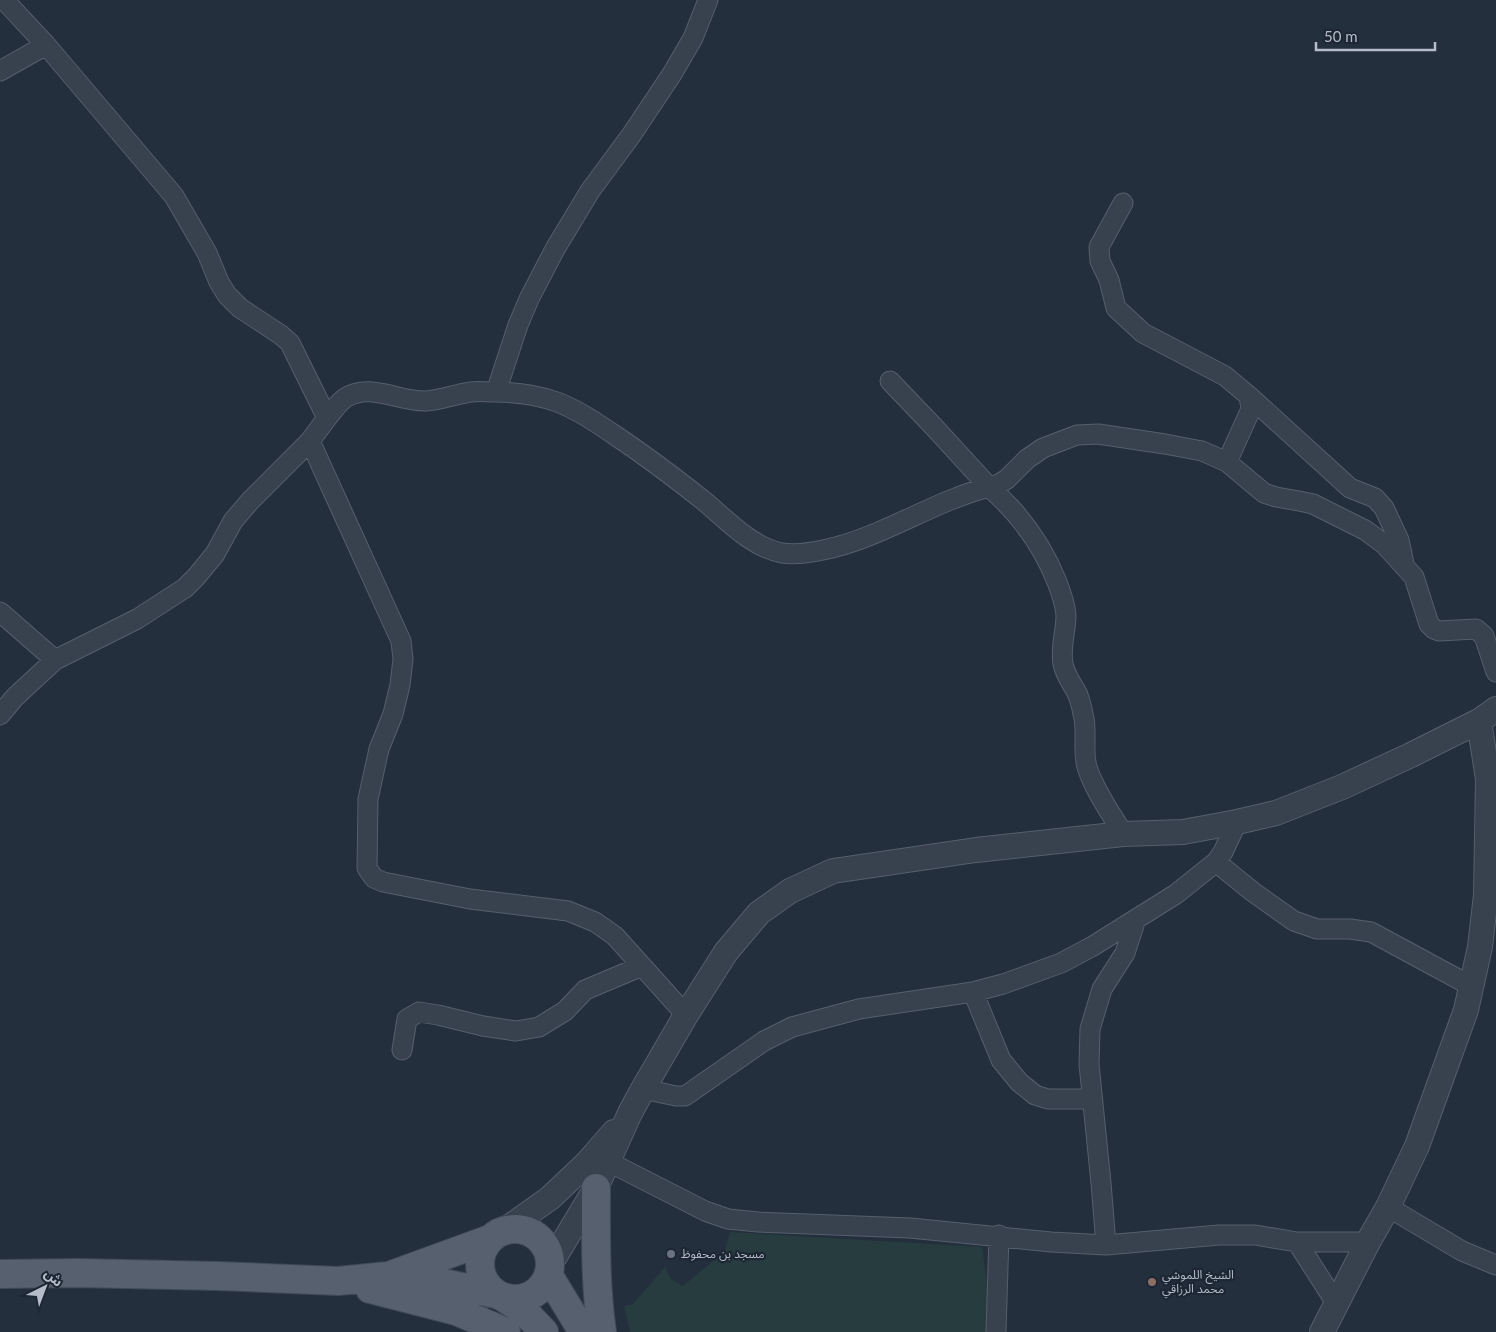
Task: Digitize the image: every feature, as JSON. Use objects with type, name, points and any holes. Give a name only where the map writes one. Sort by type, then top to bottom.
[{"type":"main road","points":[[596,1188],[596,1263],[598,1307],[602,1332]]},
{"type":"main road","points":[[388,1276],[497,1234],[518,1228],[530,1232],[541,1239],[548,1250],[550,1270],[583,1332]]},
{"type":"main road","points":[[497,1234],[483,1250],[481,1256],[481,1274],[486,1285],[524,1311],[544,1332]]},
{"type":"main road","points":[[0,1274],[78,1273],[338,1281],[388,1276],[442,1283],[520,1300],[532,1296],[542,1288],[550,1270]]},
{"type":"main road","points":[[338,1281],[456,1311],[473,1325],[506,1332]]},
{"type":"street","points":[[496,392],[518,325],[555,249],[590,192],[672,74],[692,38],[708,0]]},
{"type":"street","points":[[15,3],[46,45],[174,196],[207,253],[219,282],[227,295],[240,308],[290,343],[327,418]]},
{"type":"street","points":[[0,71],[46,45]]},
{"type":"street","points":[[1123,202],[1099,247],[1100,261],[1109,280],[1116,308],[1143,333],[1225,376],[1350,488],[1375,498],[1384,508],[1400,540],[1404,564]]},
{"type":"street","points":[[890,382],[1021,519],[1042,549],[1062,595],[1066,615],[1064,670],[1078,697],[1084,716],[1087,766],[1093,781],[1123,834]]},
{"type":"street","points":[[0,715],[15,696],[56,660],[137,619],[185,588],[215,554],[233,521],[310,440],[344,399],[356,392],[370,391],[406,399],[426,401],[472,392],[496,392],[526,395],[556,402],[578,412],[632,447],[680,482],[740,532],[761,546],[781,553],[802,554],[857,542],[969,492],[1000,484],[1026,458],[1043,448],[1077,435],[1098,434],[1202,451],[1227,462],[1264,493],[1313,504],[1365,530],[1384,544],[1414,577],[1429,624],[1439,631],[1476,629],[1480,631],[1484,636],[1496,672]]},
{"type":"street","points":[[1227,462],[1251,409],[1249,396]]},
{"type":"street","points":[[310,440],[401,641],[403,659],[400,685],[393,714],[379,748],[368,799],[366,862],[369,872],[374,878],[383,882],[470,899],[568,912],[595,922],[615,936],[686,1015]]},
{"type":"street","points":[[0,612],[56,660]]},
{"type":"street","points":[[550,1270],[596,1188],[630,1113],[686,1015],[726,952],[759,913],[790,891],[833,871],[976,850],[1123,834],[1183,832],[1276,813],[1342,787],[1411,755],[1487,715],[1492,777],[1486,894],[1480,947],[1466,1010],[1417,1146],[1388,1207],[1322,1332]]},
{"type":"street","points":[[643,1089],[685,1096],[764,1041],[792,1027],[859,1009],[973,992],[1030,975],[1061,963],[1093,946],[1176,894],[1216,862],[1223,852],[1237,822]]},
{"type":"street","points":[[1216,862],[1253,892],[1294,921],[1317,929],[1350,929],[1371,932],[1471,986]]},
{"type":"street","points":[[1106,1245],[1088,1064],[1090,1029],[1102,988],[1125,953],[1136,918]]},
{"type":"street","points":[[402,1050],[408,1019],[419,1012],[516,1031],[539,1027],[565,1011],[585,990],[642,966]]},
{"type":"street","points":[[973,992],[1001,1060],[1019,1082],[1035,1095],[1048,1099],[1092,1099]]},
{"type":"street","points":[[497,1234],[550,1198],[581,1169],[630,1113]]},
{"type":"street","points":[[608,1162],[705,1211],[728,1219],[758,1222],[910,1228],[1051,1242],[1106,1245],[1219,1235],[1255,1236],[1297,1242],[1368,1242]]},
{"type":"street","points":[[1388,1207],[1462,1252],[1496,1265]]},
{"type":"street","points":[[996,1332],[999,1236]]},
{"type":"street","points":[[1297,1242],[1336,1304]]},
{"type":"green space","points":[[730,1232],[982,1247],[991,1312],[990,1332],[630,1332],[624,1306],[633,1304],[665,1267],[671,1279],[683,1286],[725,1251]]},
{"type":"place","name":"مسجد بن محفوظ","points":[[671,1254]]},
{"type":"place","name":"الشيخ اللموشي محمد الرزاقي","points":[[1152,1282]]}]
